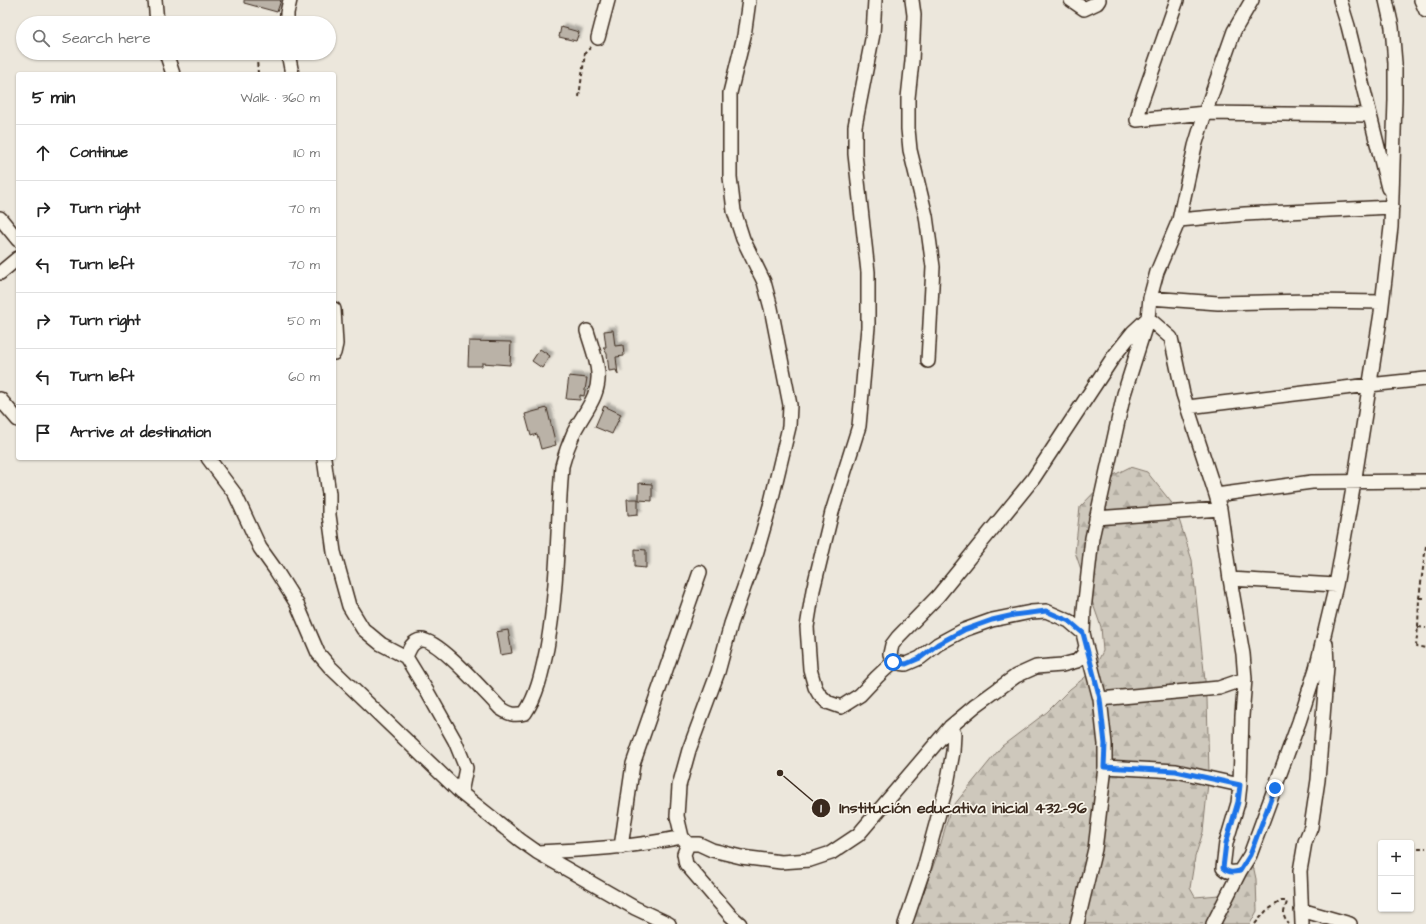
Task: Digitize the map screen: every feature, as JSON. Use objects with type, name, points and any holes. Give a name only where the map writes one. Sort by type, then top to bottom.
[{"type":"street","points":[[155,0],[156,16]]},
{"type":"street","points":[[287,16],[290,0]]},
{"type":"street","points":[[598,38],[608,0]]},
{"type":"street","points":[[740,924],[730,915],[686,864],[684,854],[685,841],[677,816],[679,786],[689,750],[718,672],[731,624],[757,551],[770,506],[788,427],[790,405],[772,308],[764,282],[743,239],[734,211],[730,177],[730,93],[744,36],[749,0]]},
{"type":"street","points":[[875,0],[873,34],[856,126],[855,154],[868,272],[868,327],[859,426],[832,512],[813,590],[807,627],[810,669],[815,687],[819,694],[827,702],[841,707],[860,695],[877,676],[893,662],[906,664],[920,658],[938,644],[964,630],[992,620],[1031,612],[1046,611],[1069,621],[1083,633]]},
{"type":"street","points":[[912,0],[914,15],[908,98],[908,130],[910,150],[926,216],[933,267],[928,361]]},
{"type":"street","points":[[1071,0],[1084,9],[1097,3],[1099,0]]},
{"type":"street","points":[[1177,0],[1141,103],[1137,120],[1205,113],[1370,115]]},
{"type":"street","points":[[1077,924],[1095,849],[1105,744],[1100,699],[1083,633],[1092,538],[1124,394],[1148,318],[1150,298],[1157,272],[1179,220],[1195,146],[1205,113],[1234,31],[1252,0]]},
{"type":"street","points":[[1340,0],[1348,26],[1392,205]]},
{"type":"street","points":[[1213,924],[1240,871],[1250,855],[1299,722],[1316,670],[1336,585],[1354,482],[1382,302],[1391,227],[1395,63],[1392,27],[1386,0]]},
{"type":"street","points":[[1421,0],[1426,11]]},
{"type":"street","points":[[168,60],[172,72]]},
{"type":"street","points":[[289,60],[292,72]]},
{"type":"street","points":[[1179,220],[1245,214],[1392,205]]},
{"type":"street","points":[[0,218],[16,238]]},
{"type":"street","points":[[0,273],[16,260]]},
{"type":"street","points":[[1150,298],[1218,303],[1311,301],[1382,302]]},
{"type":"street","points":[[893,662],[890,654],[892,645],[938,596],[1033,479],[1114,356],[1133,332],[1148,318]]},
{"type":"street","points":[[1148,318],[1171,338],[1183,394],[1220,509],[1243,654],[1245,679],[1242,716],[1240,785],[1238,802],[1226,843],[1223,868],[1227,872],[1235,873],[1240,871]]},
{"type":"street","points":[[406,657],[412,644],[415,642],[422,639],[430,642],[460,665],[504,711],[508,714],[517,716],[525,714],[541,678],[553,607],[562,466],[574,431],[593,401],[597,388],[598,373],[587,331]]},
{"type":"street","points":[[1188,407],[1369,385],[1426,380]]},
{"type":"street","points":[[0,399],[16,418]]},
{"type":"street","points":[[210,460],[235,494],[260,548],[275,568],[297,604],[318,653],[330,667],[460,793],[537,852],[635,908],[669,924]]},
{"type":"street","points":[[324,460],[334,552],[349,606],[363,629],[381,644],[406,657],[444,720],[466,768],[460,793]]},
{"type":"street","points":[[1216,495],[1312,482],[1426,481]]},
{"type":"street","points":[[1096,518],[1220,509]]},
{"type":"street","points":[[621,846],[633,764],[700,572]]},
{"type":"street","points":[[1230,579],[1336,585]]},
{"type":"street","points":[[1302,924],[1300,871],[1305,842],[1311,827],[1318,780],[1327,666],[1325,628]]},
{"type":"street","points":[[537,852],[593,850],[659,842],[685,841],[699,844],[712,850],[741,857],[781,862],[810,860],[831,853],[858,835],[950,728],[980,702],[1016,676],[1036,667],[1062,665],[1077,661],[1083,655],[1086,646]]},
{"type":"street","points":[[1100,699],[1219,688],[1245,679]]},
{"type":"street","points":[[905,924],[924,868],[947,784],[953,752],[954,734],[950,728]]},
{"type":"street","points":[[1104,767],[1176,771],[1240,785]]},
{"type":"street","points":[[1301,910],[1350,924]]},
{"type":"path","points":[[579,97],[585,53],[598,38]]},
{"type":"path","points":[[257,60],[258,72]]},
{"type":"path","points":[[1426,546],[1419,598],[1416,646],[1426,648]]},
{"type":"path","points":[[1419,598],[1426,598]]},
{"type":"path","points":[[1418,627],[1426,628]]},
{"type":"path","points":[[1414,848],[1426,848]]},
{"type":"path","points":[[1255,924],[1266,911],[1282,901],[1287,902],[1283,914],[1284,919],[1289,924]]},
{"type":"green space","points":[[1130,467],[1147,472],[1175,507],[1192,560],[1207,699],[1209,773],[1203,832],[1195,857],[1190,888],[1195,897],[1219,895],[1236,879],[1242,863],[1253,865],[1256,879],[1257,911],[1250,924],[912,924],[939,850],[950,810],[1002,746],[1047,712],[1070,689],[1093,671],[1103,651],[1101,627],[1075,552],[1080,507],[1108,478]]},
{"type":"building","points":[[244,0],[281,0],[277,12],[244,3]]},
{"type":"building","points":[[561,27],[579,32],[576,41],[559,37]]},
{"type":"building","points":[[613,330],[615,346],[623,345],[624,356],[616,357],[618,375],[616,370],[609,371],[607,354],[603,347],[606,347],[604,331]]},
{"type":"building","points":[[469,341],[511,342],[510,365],[482,363],[482,366],[468,366]]},
{"type":"building","points":[[540,349],[550,356],[542,368],[532,361]]},
{"type":"building","points":[[569,376],[587,378],[584,396],[580,395],[580,400],[566,399]]},
{"type":"building","points":[[604,406],[621,414],[612,434],[595,427]]},
{"type":"building","points":[[547,408],[556,445],[541,449],[537,434],[531,436],[525,414]]},
{"type":"building","points":[[639,483],[652,484],[652,501],[639,500]]},
{"type":"building","points":[[627,499],[638,499],[638,514],[628,515]]},
{"type":"building","points":[[635,549],[646,550],[646,568],[635,567]]},
{"type":"building","points":[[508,630],[512,653],[500,655],[496,632]]},
{"type":"place","name":"Institución educativa inicial 432-96","points":[[780,773]]},
{"type":"route","points":[[893,662],[906,664],[920,658],[938,644],[964,630],[992,620],[1031,612],[1046,611],[1069,621],[1083,633],[1100,699],[1105,744],[1104,767],[1176,771],[1240,785],[1238,802],[1226,843],[1223,868],[1227,872],[1235,873],[1240,871],[1250,855],[1275,788]]}]
